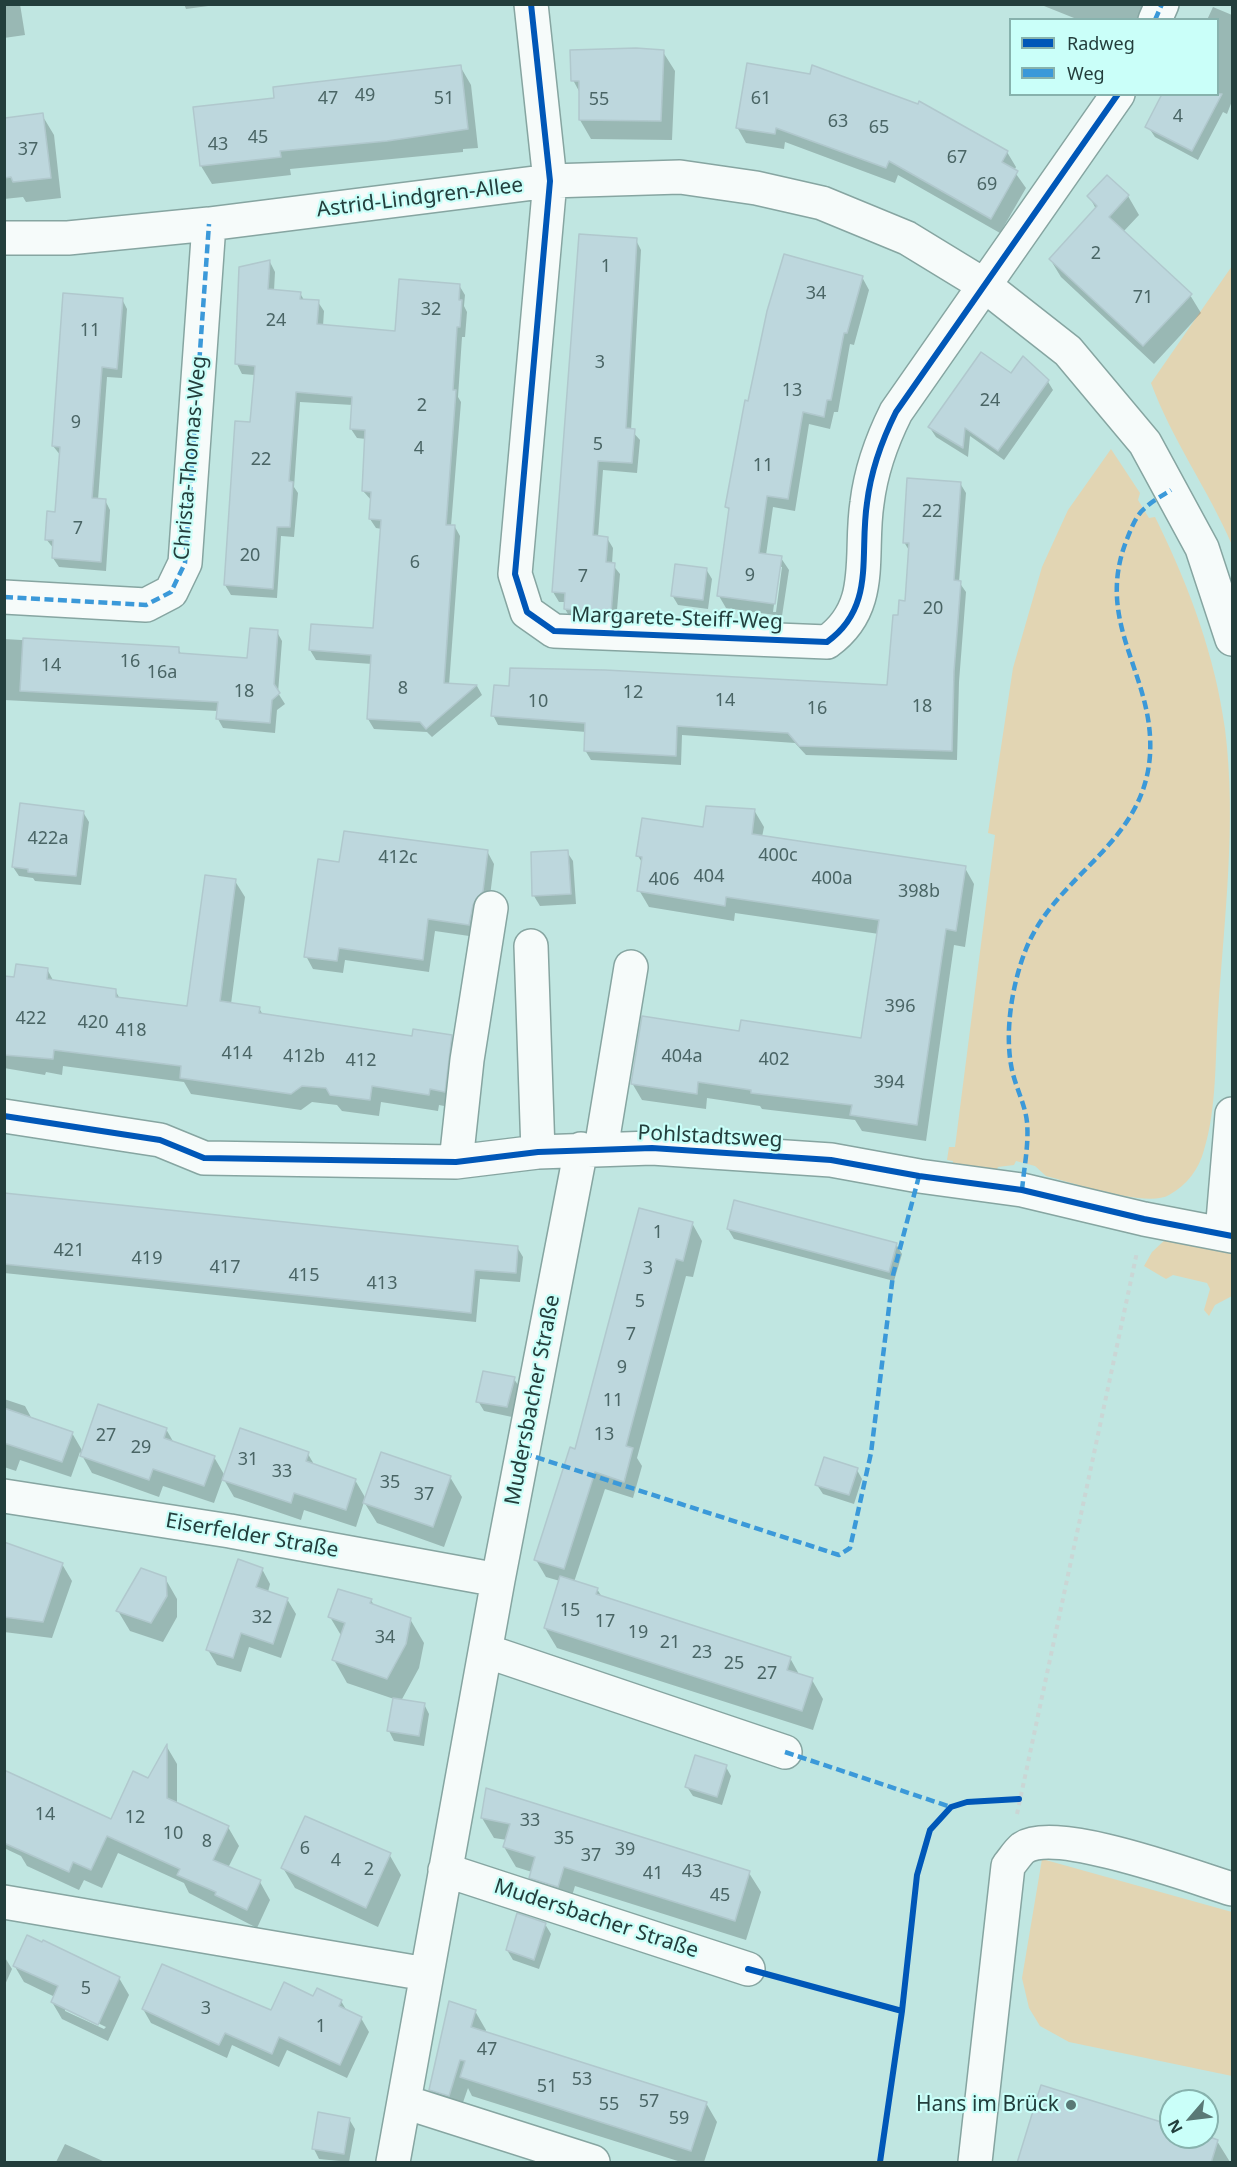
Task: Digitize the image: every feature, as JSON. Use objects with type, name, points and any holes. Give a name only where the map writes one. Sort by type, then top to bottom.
[{"type":"street","name":"Margarete-Steiff-Weg","points":[[531,4],[550,181],[515,574],[527,612],[554,631],[827,642],[842,631],[862,596],[866,504],[878,450],[896,412],[1117,96]]},
{"type":"street","points":[[1156,18],[1162,4]]},
{"type":"street","name":"Astrid-Lindgren-Allee","points":[[4,238],[68,238],[209,225],[550,181],[680,177],[756,188],[822,203],[907,238],[984,285],[1068,351],[1145,443],[1202,548],[1233,639]]},
{"type":"street","name":"Christa-Thomas-Weg","points":[[4,597],[146,605],[171,592],[185,563],[209,225]]},
{"type":"street","points":[[456,1162],[469,1050],[491,908]]},
{"type":"street","points":[[531,946],[538,1152]]},
{"type":"street","name":"Mudersbacher Straße","points":[[393,2163],[498,1580],[631,967]]},
{"type":"street","points":[[1227,1234],[1233,1114]]},
{"type":"street","name":"Pohlstadtsweg","points":[[4,1116],[160,1140],[204,1158],[456,1162],[538,1152],[652,1148],[831,1160],[919,1176],[1022,1190],[1144,1219],[1227,1234]]},
{"type":"street","name":"Eiserfelder Straße","points":[[4,1496],[230,1531],[498,1580]]},
{"type":"street","points":[[486,1651],[785,1752]]},
{"type":"street","points":[[975,2163],[1008,1866],[1024,1848],[1056,1841],[1118,1854],[1233,1889]]},
{"type":"street","name":"Mudersbacher Straße","points":[[445,1870],[748,1969]]},
{"type":"street","points":[[4,1902],[426,1974]]},
{"type":"street","points":[[405,2102],[593,2163]]},
{"type":"path","points":[[1008,1866],[1022,1786],[1144,1219]]},
{"type":"shaded area","points":[[1232,266],[1232,545],[1169,424],[1151,383]]},
{"type":"shaded area","points":[[1111,449],[1140,493],[1138,500],[1149,518],[1155,517],[1191,598],[1215,675],[1225,729],[1228,764],[1230,836],[1211,1117],[1199,1164],[1187,1181],[1169,1195],[1159,1198],[1128,1197],[1091,1189],[1046,1176],[1035,1166],[1016,1161],[1014,1165],[998,1167],[995,1174],[952,1168],[953,1161],[947,1160],[949,1147],[955,1147],[995,835],[988,833],[1013,668],[1042,567],[1068,510]]},
{"type":"shaded area","points":[[1167,1238],[1232,1247],[1232,1296],[1215,1305],[1209,1316],[1204,1310],[1210,1289],[1207,1283],[1173,1275],[1166,1279],[1144,1266],[1152,1252]]},
{"type":"shaded area","points":[[1042,1859],[1232,1912],[1232,2076],[1069,2042],[1040,2026],[1029,2008],[1022,1978]]},
{"type":"building","points":[[636,48],[664,50],[661,121],[579,120],[579,81],[571,81],[570,50]]},
{"type":"building","points":[[747,63],[810,74],[812,65],[918,104],[919,101],[1008,151],[1002,162],[1018,171],[991,219],[889,161],[886,168],[776,128],[775,134],[736,128]]},
{"type":"building","points":[[461,65],[468,129],[387,141],[280,151],[281,157],[200,166],[193,107],[274,98],[273,87]]},
{"type":"building","points":[[1222,94],[1192,151],[1145,127],[1161,96],[1219,96]]},
{"type":"building","points":[[43,113],[51,178],[13,182],[11,177],[4,178],[5,118]]},
{"type":"building","points":[[1107,175],[1129,195],[1109,217],[1192,294],[1143,346],[1049,259],[1097,206],[1087,196]]},
{"type":"building","points":[[579,234],[637,238],[626,428],[635,429],[632,463],[598,461],[593,535],[608,537],[606,562],[615,563],[611,613],[564,609],[565,593],[552,592]]},
{"type":"building","points":[[784,254],[863,276],[847,333],[844,333],[831,400],[827,400],[824,417],[803,412],[788,499],[767,496],[759,553],[782,556],[775,604],[717,596],[729,508],[725,507],[745,400],[748,401],[767,311]]},
{"type":"building","points":[[270,260],[268,289],[301,292],[300,299],[319,300],[317,324],[395,331],[399,279],[460,284],[459,300],[462,300],[460,327],[457,327],[453,390],[456,390],[446,525],[455,525],[444,683],[477,685],[426,729],[420,722],[367,719],[371,655],[309,650],[311,624],[373,628],[381,520],[369,519],[371,492],[362,491],[365,430],[350,429],[352,397],[296,392],[289,481],[293,482],[290,527],[277,527],[273,589],[224,585],[235,421],[250,422],[255,366],[235,364],[239,267]]},
{"type":"building","points":[[63,293],[123,298],[117,369],[102,367],[92,498],[106,499],[101,562],[52,558],[53,540],[45,540],[47,511],[55,512],[60,447],[52,446]]},
{"type":"building","points":[[981,352],[1011,373],[1023,356],[1049,380],[998,451],[965,428],[963,448],[928,427]]},
{"type":"building","points":[[907,478],[961,482],[954,580],[961,581],[954,671],[952,751],[799,746],[788,733],[677,726],[676,756],[584,751],[585,723],[491,716],[494,685],[509,686],[510,668],[605,670],[887,685],[893,615],[898,615],[899,600],[905,601],[909,543],[903,543]]},
{"type":"building","points":[[675,564],[707,568],[703,600],[671,596]]},
{"type":"building","points":[[250,628],[278,630],[274,684],[280,693],[272,700],[270,723],[216,719],[218,702],[20,691],[23,638],[179,647],[179,653],[247,658]]},
{"type":"building","points":[[20,803],[84,811],[76,876],[28,872],[28,869],[12,867]]},
{"type":"building","points":[[706,806],[755,809],[752,834],[966,866],[956,931],[946,929],[917,1125],[850,1115],[852,1105],[751,1093],[751,1090],[698,1082],[697,1094],[631,1084],[642,1016],[739,1031],[741,1020],[861,1038],[879,920],[726,897],[725,906],[637,891],[642,857],[636,856],[642,818],[703,827]]},
{"type":"building","points":[[344,831],[488,850],[483,891],[473,905],[469,925],[428,919],[423,960],[339,948],[337,961],[304,957],[318,859],[339,862]]},
{"type":"building","points":[[568,850],[571,894],[532,896],[531,852]]},
{"type":"building","points":[[205,875],[236,879],[220,1001],[260,1007],[259,1013],[412,1036],[413,1029],[452,1035],[445,1092],[430,1089],[429,1095],[372,1086],[370,1100],[330,1095],[326,1088],[302,1086],[291,1094],[180,1078],[181,1066],[54,1050],[53,1059],[4,1055],[4,976],[14,977],[16,964],[48,968],[47,979],[116,989],[116,997],[187,1006]]},
{"type":"building","points":[[4,1193],[518,1246],[516,1273],[475,1270],[471,1313],[4,1264]]},
{"type":"building","points":[[734,1200],[897,1243],[889,1272],[727,1229]]},
{"type":"building","points":[[639,1208],[693,1222],[683,1261],[676,1259],[626,1446],[633,1448],[624,1482],[595,1472],[564,1569],[534,1560],[570,1447],[575,1449]]},
{"type":"building","points":[[483,1371],[515,1377],[507,1407],[476,1402]]},
{"type":"building","points":[[98,1404],[167,1428],[164,1438],[215,1456],[204,1486],[153,1469],[149,1480],[80,1456]]},
{"type":"building","points":[[4,1408],[73,1432],[62,1462],[4,1443]]},
{"type":"building","points":[[240,1428],[309,1452],[306,1461],[356,1479],[346,1510],[294,1493],[291,1503],[222,1480]]},
{"type":"building","points":[[381,1452],[451,1476],[433,1527],[363,1503]]},
{"type":"building","points":[[824,1457],[858,1468],[849,1495],[815,1485]]},
{"type":"building","points":[[4,1542],[63,1563],[43,1622],[4,1617]]},
{"type":"building","points":[[238,1559],[263,1568],[256,1587],[288,1598],[273,1644],[241,1633],[233,1658],[206,1650]]},
{"type":"building","points":[[141,1568],[166,1577],[167,1596],[151,1623],[116,1611]]},
{"type":"building","points":[[560,1576],[598,1588],[596,1594],[791,1657],[787,1670],[813,1678],[802,1711],[544,1628]]},
{"type":"building","points":[[338,1589],[372,1599],[370,1603],[411,1618],[406,1644],[387,1679],[332,1660],[345,1623],[328,1617]]},
{"type":"building","points":[[393,1698],[425,1703],[419,1736],[387,1731]]},
{"type":"building","points":[[167,1744],[167,1798],[229,1826],[213,1860],[261,1880],[247,1910],[215,1895],[216,1892],[177,1875],[180,1869],[107,1836],[91,1870],[73,1862],[69,1872],[4,1843],[4,1770],[111,1819],[133,1771],[148,1778]]},
{"type":"building","points":[[695,1755],[727,1765],[717,1797],[685,1787]]},
{"type":"building","points":[[486,1788],[750,1871],[735,1921],[564,1867],[558,1887],[529,1878],[535,1857],[503,1847],[510,1824],[481,1818]]},
{"type":"building","points":[[305,1816],[391,1853],[366,1908],[281,1868]]},
{"type":"building","points":[[517,1913],[546,1923],[534,1960],[506,1950]]},
{"type":"building","points":[[27,1935],[42,1942],[43,1940],[120,1977],[98,2025],[51,2002],[58,1986],[13,1966]]},
{"type":"building","points":[[162,1964],[271,2010],[284,1982],[313,1996],[317,1988],[342,2000],[339,2006],[362,2017],[340,2065],[279,2037],[272,2054],[225,2033],[219,2045],[142,2009]]},
{"type":"building","points":[[449,2001],[476,2010],[471,2027],[707,2102],[691,2151],[460,2077],[465,2061],[460,2060],[449,2096],[429,2090]]},
{"type":"building","name":"Hans im Brück","points":[[1041,2085],[1159,2121],[1159,2149],[1215,2149],[1211,2163],[1017,2163]]},
{"type":"building","points":[[318,2112],[350,2118],[344,2154],[312,2149]]},
{"type":"marked path","points":[[1156,18],[1162,4]]},
{"type":"marked path","points":[[4,597],[146,605],[171,592],[185,563],[209,224]]},
{"type":"marked path","points":[[1022,1190],[1027,1130],[1026,1115],[1010,1056],[1009,1025],[1013,993],[1026,949],[1040,923],[1057,900],[1116,836],[1132,813],[1144,786],[1150,755],[1149,726],[1144,699],[1121,623],[1117,597],[1118,569],[1127,539],[1139,514],[1171,490]]},
{"type":"marked path","points":[[523,1453],[839,1555],[850,1548],[871,1453],[893,1275],[919,1176]]},
{"type":"marked path","points":[[785,1752],[951,1807]]},
{"type":"cycle path","points":[[531,4],[550,181],[515,574],[527,612],[554,631],[827,642],[842,628],[853,613],[859,596],[871,479],[881,445],[896,412],[1117,96]]},
{"type":"cycle path","points":[[4,1116],[160,1140],[204,1158],[456,1162],[538,1152],[652,1148],[831,1160],[919,1176],[1022,1190],[1144,1219],[1232,1236]]},
{"type":"cycle path","points":[[880,2162],[902,2011],[917,1875],[930,1830],[951,1807],[967,1802],[1019,1799]]},
{"type":"cycle path","points":[[748,1969],[902,2011]]},
{"type":"place","name":"Hans im Brück","points":[[1071,2105]]}]
